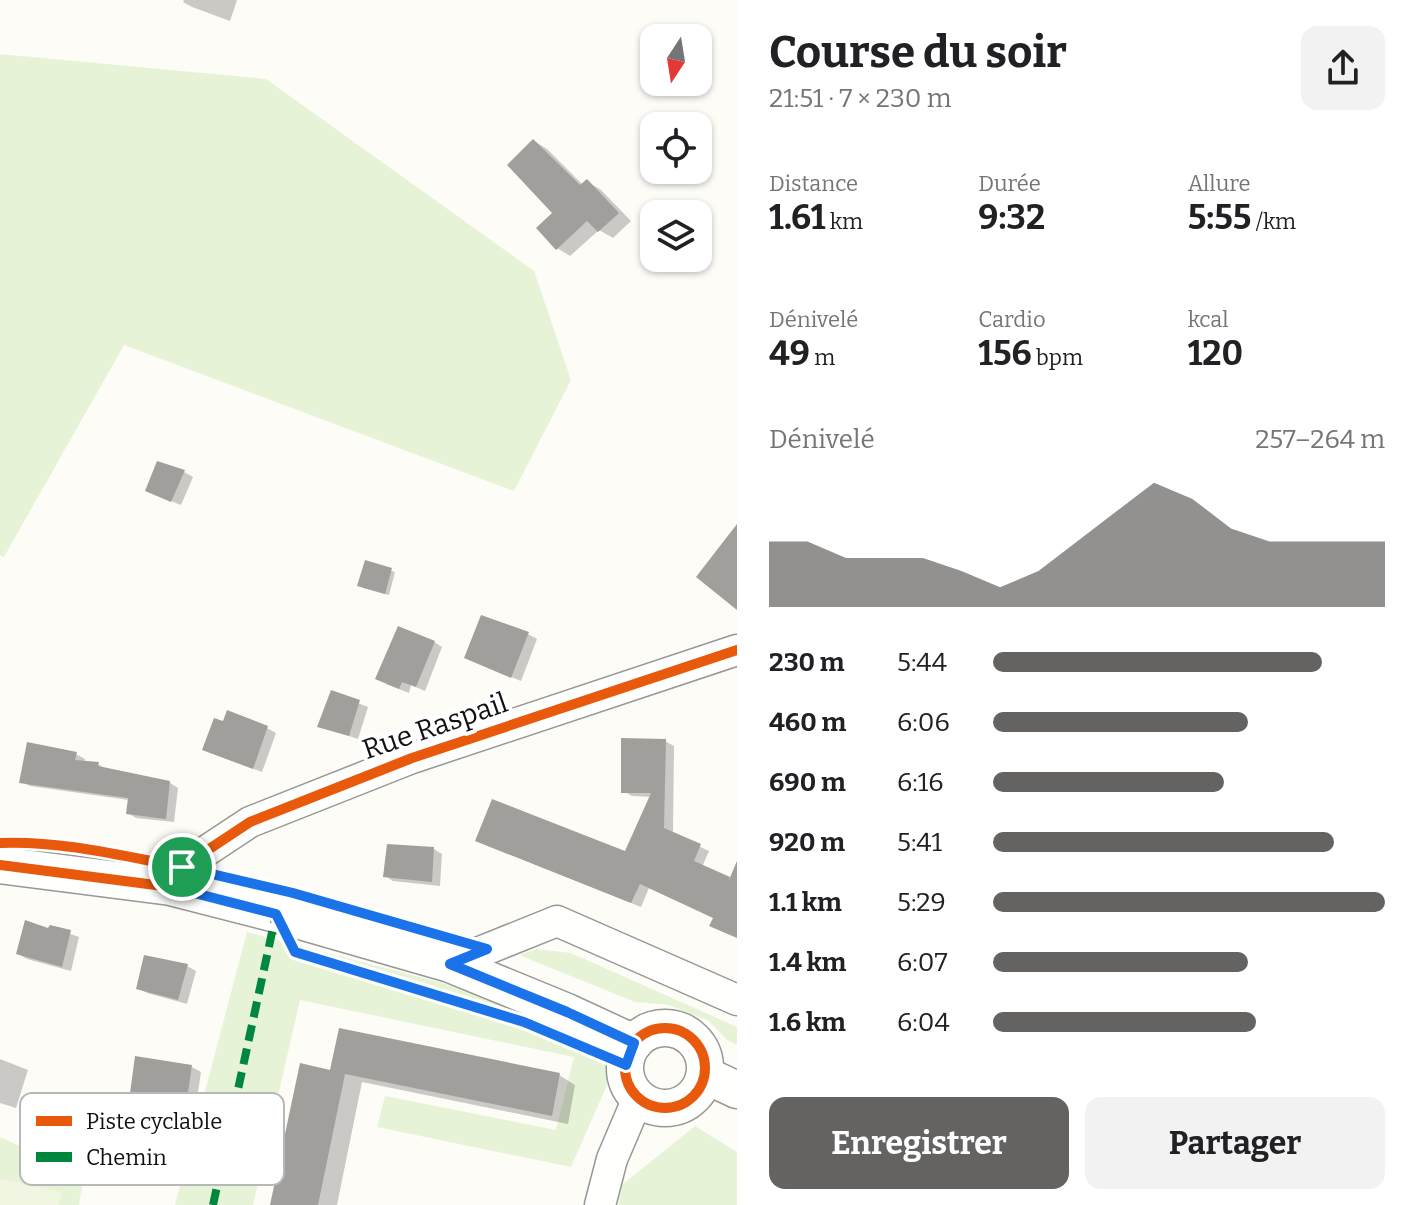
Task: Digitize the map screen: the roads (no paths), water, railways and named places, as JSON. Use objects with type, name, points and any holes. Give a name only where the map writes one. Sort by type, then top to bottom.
[{"type":"street","name":"Rue Raspail","points":[[171,887],[182,867],[250,822],[412,758],[737,650]]},
{"type":"street","points":[[0,865],[171,887],[450,964],[634,1043]]},
{"type":"street","points":[[450,964],[557,921],[737,1000]]},
{"type":"street","points":[[653,1030],[676,1030],[695,1042],[705,1063],[705,1075],[701,1087],[681,1105],[659,1107],[638,1098],[626,1077],[628,1053],[634,1043],[653,1030]]},
{"type":"street","points":[[705,1075],[737,1090]]},
{"type":"street","points":[[600,1205],[612,1159],[638,1098]]}]
